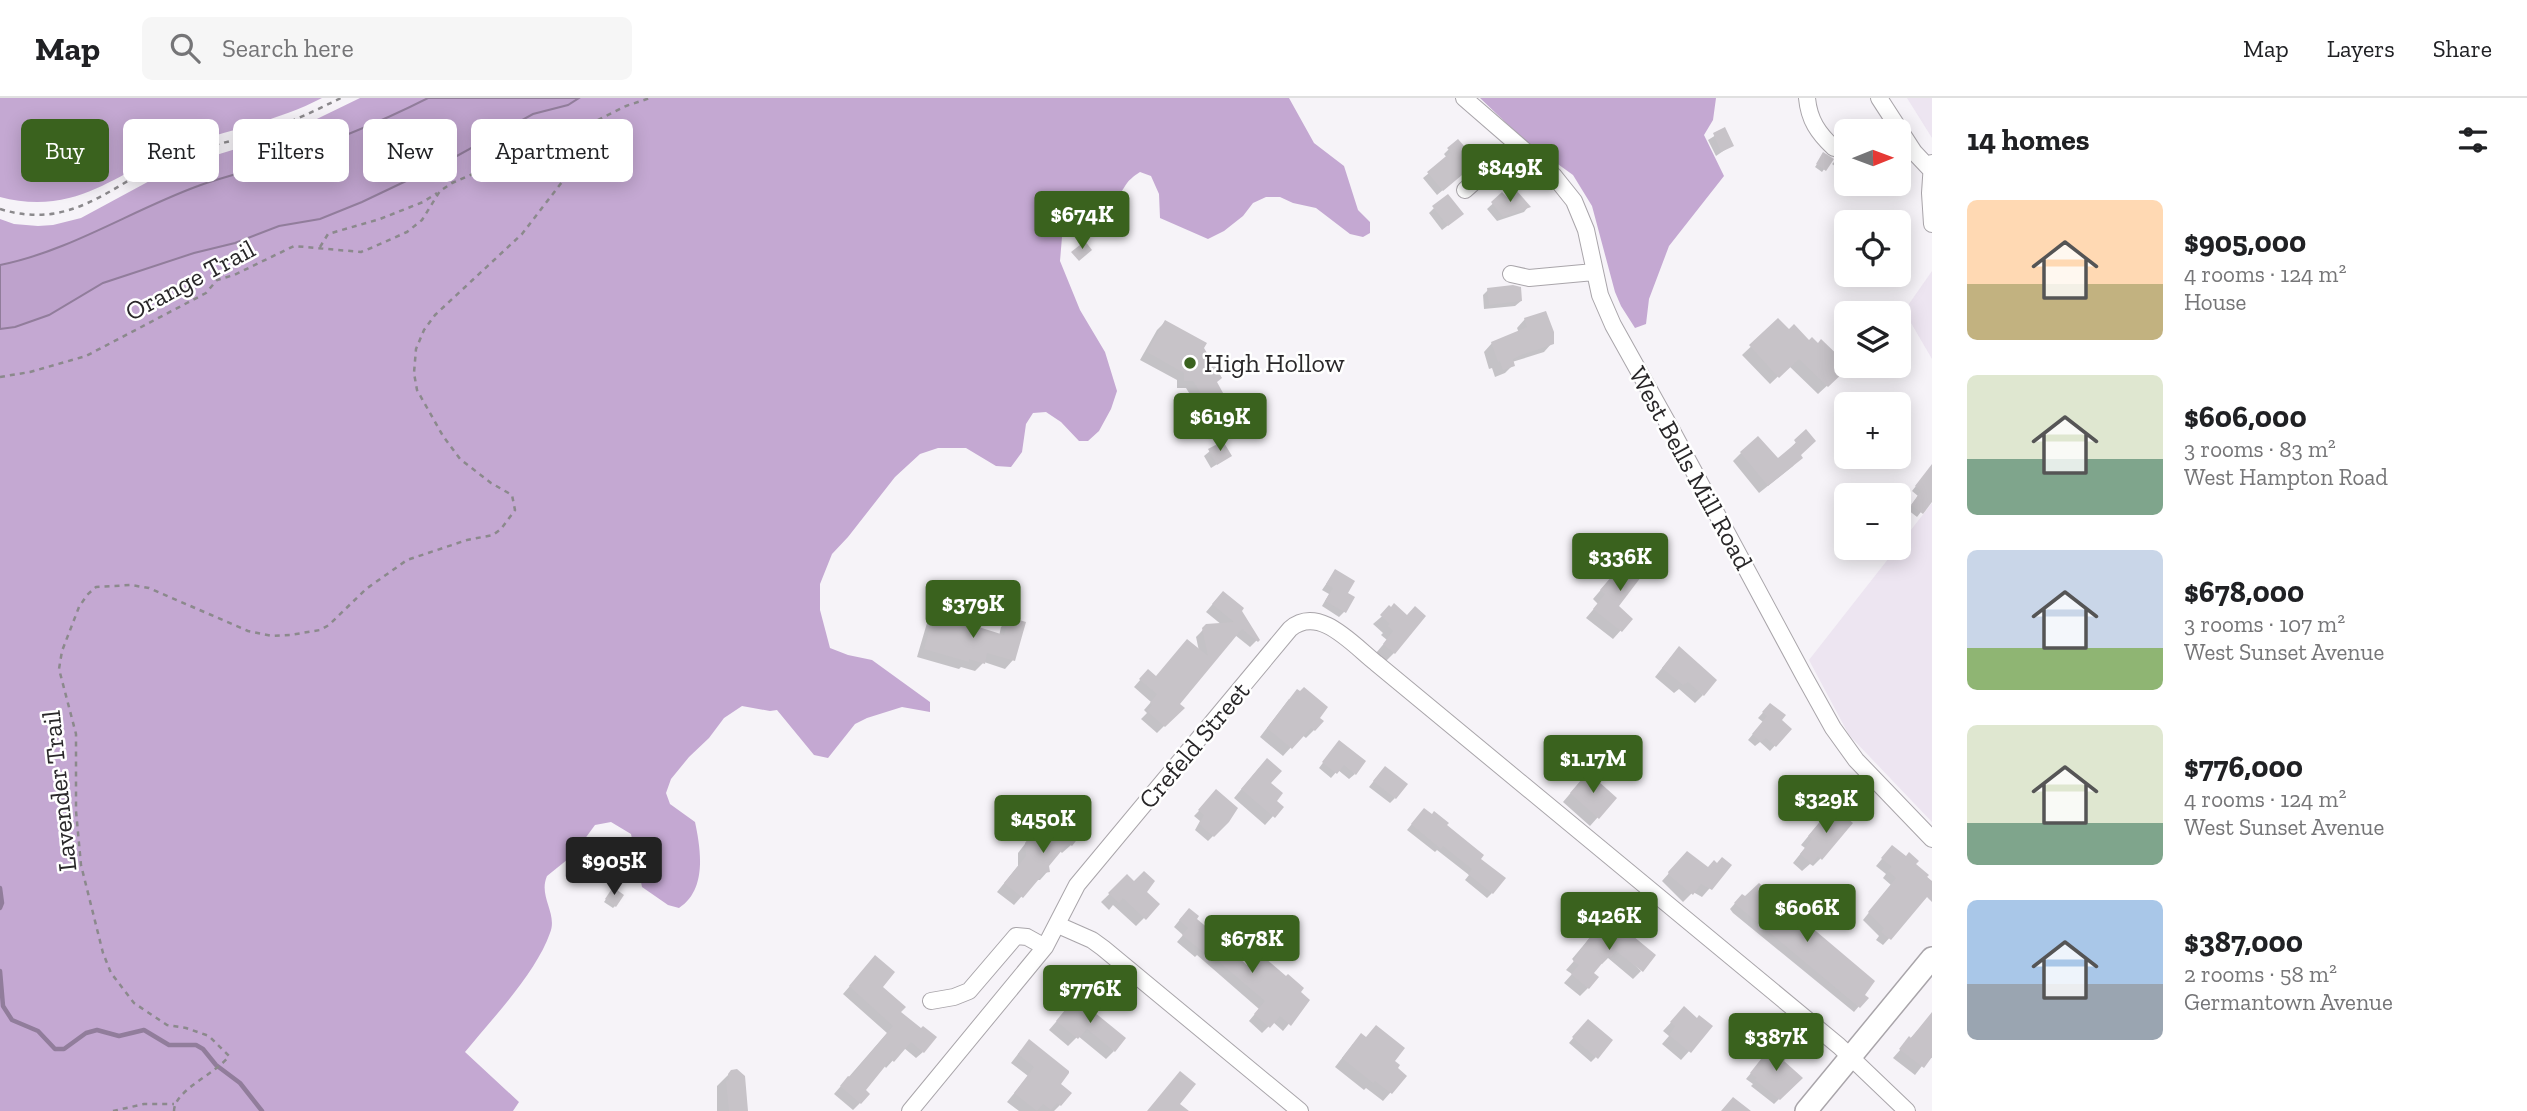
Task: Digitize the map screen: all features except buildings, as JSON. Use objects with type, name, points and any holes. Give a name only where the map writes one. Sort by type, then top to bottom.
[{"type":"main road","points":[[1806,1111],[1932,958]]},
{"type":"street","name":"West Bells Mill Road","points":[[1464,98],[1554,176],[1574,201],[1586,230],[1600,295],[1621,341],[1824,712],[1856,760],[1932,839]]},
{"type":"street","points":[[1807,98],[1816,128],[1834,148]]},
{"type":"street","points":[[1880,98],[1914,152],[1931,167],[1932,224]]},
{"type":"street","points":[[1465,190],[1517,144]]},
{"type":"street","points":[[1511,274],[1529,278],[1594,272]]},
{"type":"street","name":"Crefeld Street","points":[[910,1111],[1045,947],[1077,885],[1290,629],[1307,620],[1327,624],[1376,663],[1850,1057]]},
{"type":"street","points":[[1058,925],[1092,940],[1103,948],[1300,1111]]},
{"type":"street","points":[[931,1001],[954,998],[969,991],[1016,936],[1027,937],[1045,947]]},
{"type":"street","points":[[1850,1057],[1907,1111]]},
{"type":"path","points":[[0,209],[15,214],[41,216],[74,209],[94,201],[169,159],[258,134],[341,98]]},
{"type":"path","name":"Orange Trail","points":[[600,119],[650,98]]},
{"type":"path","name":"Orange Trail","points":[[0,377],[30,372],[86,356],[206,293],[217,280],[249,268],[284,249],[294,246],[320,247],[361,252],[407,232],[422,220],[440,191],[471,175]]},
{"type":"path","name":"Lavender Trail","points":[[174,1104],[185,1092],[212,1074],[229,1056],[209,1036],[167,1025],[134,1003],[111,973],[103,953],[81,865],[76,811],[76,734],[60,669],[62,651],[79,607],[96,587],[142,586],[169,594],[248,631],[272,636],[314,631],[330,625],[366,589],[407,560],[467,540],[488,536],[500,529],[513,513],[515,507],[512,495],[465,463],[443,436],[417,390],[414,357],[424,331],[435,315],[522,234],[562,182]]},
{"type":"path","points":[[320,247],[328,234],[369,223],[422,202],[440,191]]},
{"type":"path","points":[[113,1111],[145,1104],[174,1104],[174,1111]]},
{"type":"shaded area","points":[[0,98],[322,98],[269,119],[233,119],[233,130],[219,135],[219,119],[123,119],[123,175],[108,183],[83,194],[60,200],[34,202],[0,197]]},
{"type":"shaded area","points":[[360,98],[428,98],[384,119],[363,119],[363,127],[349,133],[349,119],[317,119]]},
{"type":"shaded area","points":[[428,98],[579,98],[568,105],[524,119],[471,119],[471,148],[457,156],[457,119],[384,119]]},
{"type":"shaded area","points":[[579,98],[1289,98],[1314,143],[1344,166],[1358,210],[1370,222],[1370,233],[1363,237],[1350,234],[1316,208],[1280,197],[1266,197],[1253,203],[1243,216],[1224,231],[1208,239],[1160,218],[1159,194],[1151,176],[1140,172],[1129,181],[1094,228],[1062,237],[1060,261],[1080,310],[1105,352],[1117,391],[1099,431],[1088,441],[1079,441],[1061,422],[1046,412],[1033,413],[1026,424],[1022,452],[1011,467],[996,466],[966,448],[938,448],[920,454],[895,477],[832,554],[820,584],[820,610],[830,648],[872,660],[930,702],[930,712],[902,707],[867,718],[855,724],[828,758],[814,755],[777,710],[742,706],[724,718],[671,779],[666,793],[670,804],[695,822],[699,845],[698,880],[688,900],[679,908],[668,905],[642,887],[631,834],[611,822],[595,825],[573,855],[547,876],[545,891],[552,926],[535,964],[465,1052],[519,1102],[513,1111],[0,1111],[0,329],[15,327],[49,315],[103,283],[194,253],[235,243],[279,226],[320,219],[404,182],[457,182],[457,156],[471,148],[471,182],[633,182],[633,119],[524,119],[568,105]]},
{"type":"shaded area","points":[[1480,98],[1716,98],[1713,120],[1704,135],[1724,176],[1669,246],[1649,299],[1646,324],[1635,328],[1621,306],[1592,206],[1573,175],[1523,139]]},
{"type":"shaded area","points":[[1907,98],[1932,98],[1932,138]]},
{"type":"shaded area","points":[[363,127],[363,182],[404,182],[320,219],[279,226],[235,243],[194,253],[103,283],[49,315],[15,327],[0,329],[0,265],[51,250],[173,196],[211,182],[219,182],[219,179],[233,175],[233,182],[349,182],[349,133]]},
{"type":"shaded area","points":[[233,150],[233,175],[219,179],[219,154]]},
{"type":"shaded area","points":[[148,182],[211,182],[51,250],[0,265],[0,219],[14,224],[38,226],[81,218]]},
{"type":"shaded area","points":[[1932,271],[1932,359],[1911,323],[1911,301]]},
{"type":"shaded area","points":[[1932,503],[1932,822],[1849,735],[1809,660],[1887,560],[1911,560],[1911,530]]},
{"type":"waterway","points":[[0,888],[0,908]]},
{"type":"waterway","points":[[0,971],[3,1006],[12,1020],[38,1031],[55,1049],[64,1049],[86,1033],[97,1030],[119,1036],[144,1030],[169,1045],[196,1045],[240,1083],[262,1111]]},
{"type":"place","name":"High Hollow","points":[[1190,363]]}]
